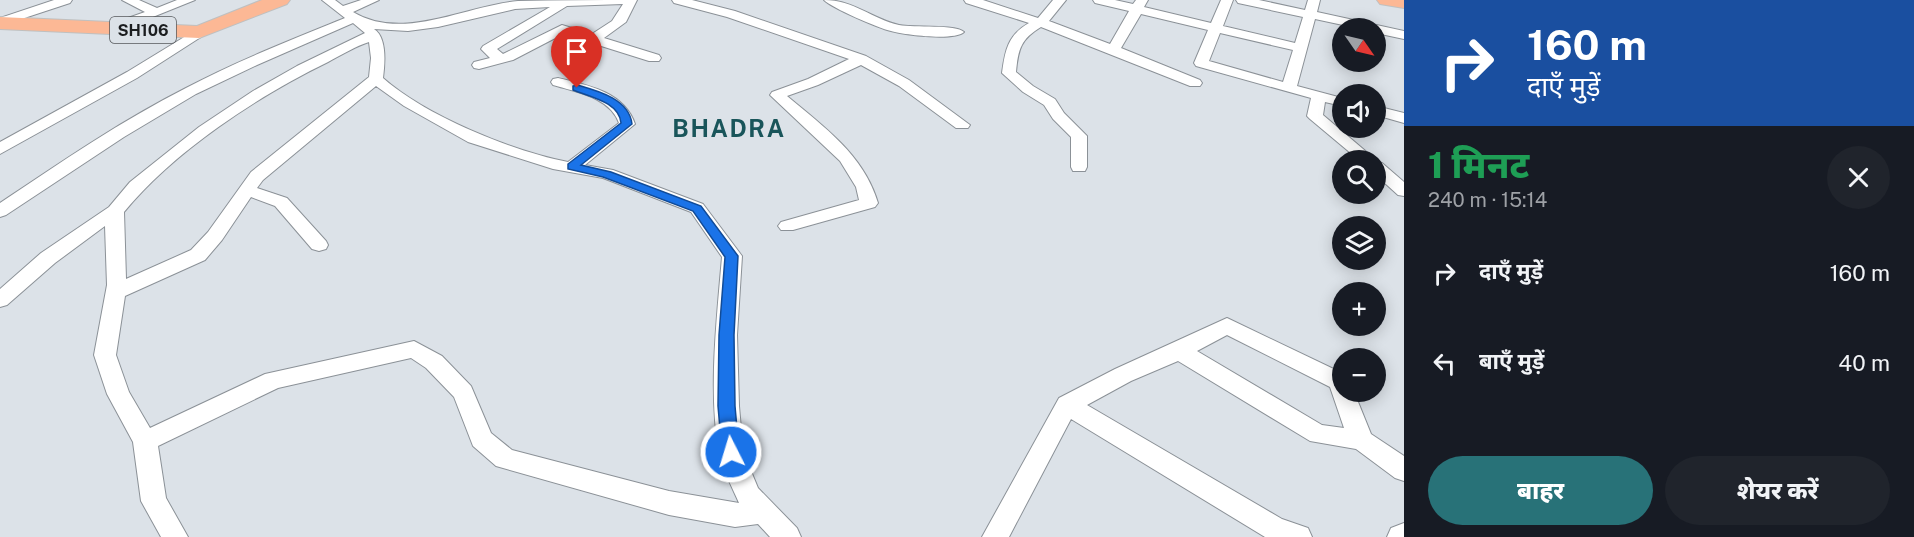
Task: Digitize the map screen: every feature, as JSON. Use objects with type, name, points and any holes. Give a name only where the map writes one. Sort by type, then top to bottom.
[{"type":"main road","name":"SH106","points":[[0,22],[199,32],[272,1]]},
{"type":"street","points":[[28,0],[42,8]]},
{"type":"street","points":[[0,22],[66,0]]},
{"type":"street","points":[[128,0],[156,12]]},
{"type":"street","points":[[113,28],[189,0]]},
{"type":"street","points":[[116,292],[198,255],[215,236],[257,176],[324,119],[376,79],[378,60],[359,22],[328,0]]},
{"type":"street","points":[[0,300],[48,258],[115,211],[136,186],[205,130],[258,94],[302,69],[359,22],[373,0]]},
{"type":"street","points":[[0,211],[190,91],[274,51],[359,22],[408,27],[438,23],[515,4],[624,0]]},
{"type":"street","points":[[593,39],[618,24],[626,15],[632,0]]},
{"type":"street","points":[[678,0],[731,14],[861,59],[904,83],[962,125]]},
{"type":"street","points":[[830,0],[894,28],[922,32],[957,32]]},
{"type":"street","points":[[1060,0],[1041,22],[1021,33],[1011,54],[1009,73],[1028,89],[1050,102],[1058,116],[1079,136],[1079,167]]},
{"type":"street","points":[[1099,0],[1139,4],[1214,28],[1300,48]]},
{"type":"street","points":[[1227,0],[1201,63],[1332,99]]},
{"type":"street","points":[[1242,0],[1332,20]]},
{"type":"street","points":[[1289,88],[1314,0]]},
{"type":"street","points":[[974,1],[1041,22],[1195,82]]},
{"type":"street","points":[[501,59],[488,49],[566,3]]},
{"type":"street","points":[[1114,49],[1139,4]]},
{"type":"street","points":[[480,65],[536,44],[562,28],[654,58]]},
{"type":"street","points":[[1386,31],[1404,35]]},
{"type":"street","points":[[0,149],[132,75],[199,32]]},
{"type":"street","points":[[787,226],[869,203],[868,192],[846,156],[777,95],[813,82],[861,59]]},
{"type":"street","points":[[376,79],[409,103],[474,139],[572,167],[607,174],[697,208],[732,256],[726,335],[726,406],[731,452],[748,495],[788,537]]},
{"type":"street","points":[[558,82],[617,104],[625,113],[627,124],[572,167]]},
{"type":"street","points":[[1319,96],[1315,116],[1356,150]]},
{"type":"street","points":[[1386,114],[1404,118]]},
{"type":"street","points":[[1386,175],[1404,190]]},
{"type":"street","points":[[247,190],[280,202],[319,245]]},
{"type":"street","points":[[115,211],[116,292],[105,355],[118,394],[145,441],[154,501],[175,537]]},
{"type":"street","points":[[995,537],[1067,405],[1123,375],[1179,351],[1227,326],[1332,377]]},
{"type":"street","points":[[145,441],[273,380],[414,350],[434,362],[463,392],[483,439],[505,459],[669,503],[735,515],[763,512]]},
{"type":"street","points":[[1179,351],[1317,434],[1361,440],[1404,470]]},
{"type":"street","points":[[1347,402],[1361,440]]},
{"type":"street","points":[[1067,405],[1274,528],[1299,537]]},
{"type":"street","points":[[1400,537],[1404,535]]},
{"type":"district","name":"BHADRA","points":[[729,128]]},
{"type":"route","points":[[577,88],[617,104],[625,113],[627,124],[572,167],[607,174],[697,208],[732,256],[726,335],[726,406],[731,452]]}]
